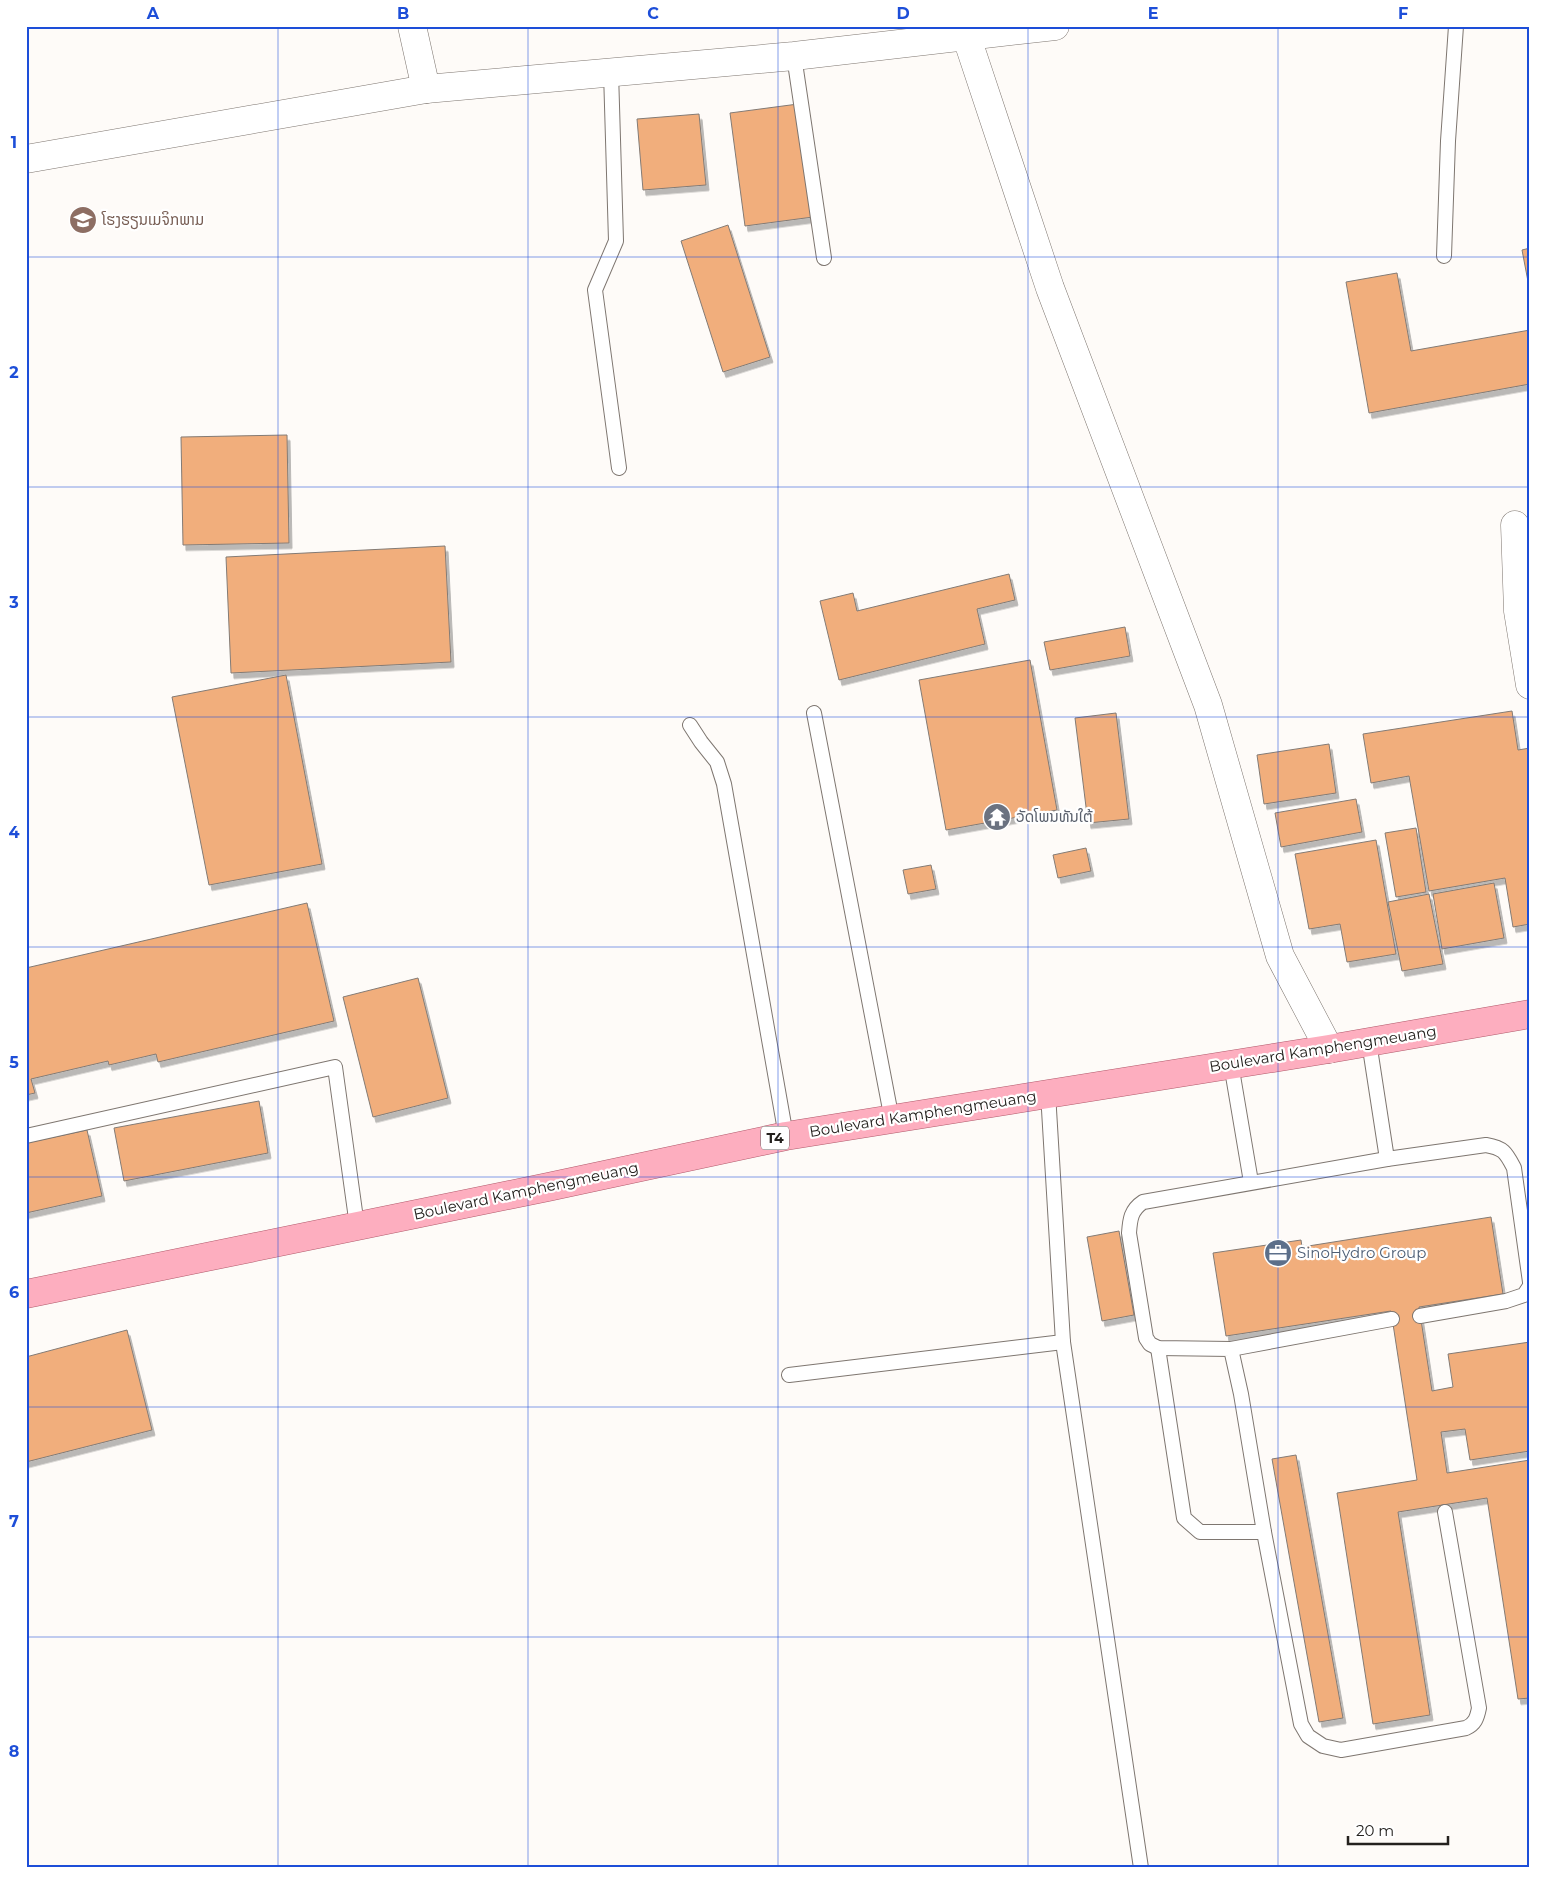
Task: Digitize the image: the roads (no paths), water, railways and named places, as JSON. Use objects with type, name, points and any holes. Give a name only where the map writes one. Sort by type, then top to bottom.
[{"type":"main road","name":"Boulevard Kamphengmeuang","points":[[26,1294],[786,1136],[1329,1049],[1530,1014]]},
{"type":"street","points":[[412,26],[426,89]]},
{"type":"street","points":[[26,158],[426,89],[794,56],[964,31],[1056,26]]},
{"type":"street","points":[[964,31],[1050,288],[1208,706],[1280,956],[1329,1049]]},
{"type":"street","points":[[1515,525],[1518,611],[1530,686]]},
{"type":"lane","points":[[1444,256],[1448,141],[1456,26]]},
{"type":"lane","points":[[794,56],[824,258]]},
{"type":"lane","points":[[611,72],[616,241],[595,290],[619,468]]},
{"type":"lane","points":[[814,713],[892,1120]]},
{"type":"lane","points":[[690,725],[717,762],[724,784],[786,1136]]},
{"type":"lane","points":[[1369,1042],[1387,1159]]},
{"type":"lane","points":[[1231,1064],[1251,1182]]},
{"type":"lane","points":[[26,1136],[335,1067],[357,1226]]},
{"type":"lane","points":[[1048,1093],[1064,1342],[1141,1868]]},
{"type":"lane","points":[[1392,1319],[1230,1349],[1158,1348],[1150,1344],[1146,1338],[1129,1233],[1130,1220],[1134,1208],[1143,1202],[1387,1159],[1486,1145],[1498,1147],[1507,1154],[1514,1168],[1530,1282]]},
{"type":"lane","points":[[1420,1316],[1506,1301],[1524,1295],[1530,1286]]},
{"type":"lane","points":[[789,1376],[1064,1342]]},
{"type":"lane","points":[[1158,1348],[1184,1518],[1200,1532],[1264,1532]]},
{"type":"lane","points":[[1230,1349],[1241,1394],[1264,1532],[1301,1724],[1308,1736],[1323,1746],[1341,1750],[1466,1728],[1477,1719],[1480,1708],[1445,1512]]},
{"type":"place","name":"ໂຮງຮຽນເມຈິກພາມ","points":[[83,220]]},
{"type":"place","name":"ວັດໂພນທັນໃຕ້","points":[[997,817]]},
{"type":"place","name":"SinoHydro Group","points":[[1278,1253]]}]
